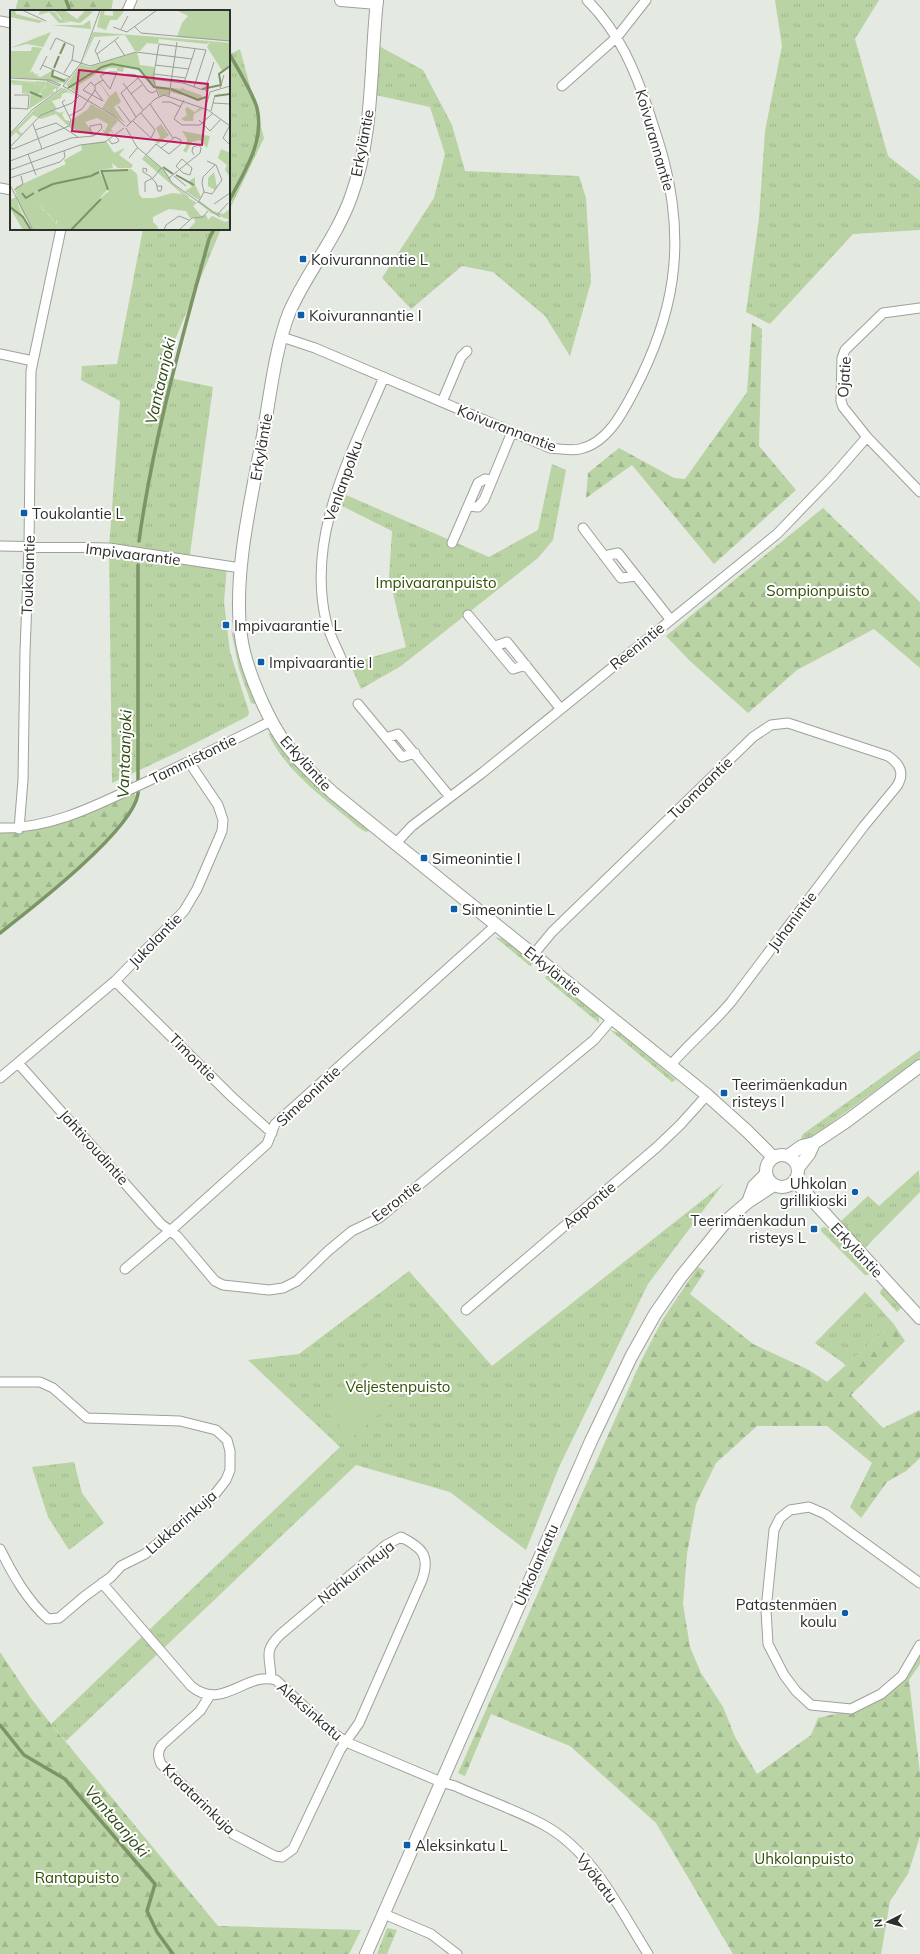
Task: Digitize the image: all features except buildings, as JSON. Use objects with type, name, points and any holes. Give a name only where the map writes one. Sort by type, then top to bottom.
[{"type":"street","points":[[127,10],[132,0]]},
{"type":"street","points":[[341,0],[377,1]]},
{"type":"street","name":"Koivurannantie","points":[[282,337],[315,348],[550,448],[579,450],[591,446],[605,435],[623,413],[646,368],[662,330],[669,302],[674,267],[675,231],[671,192],[664,160],[638,79],[618,37],[603,16],[587,0]]},
{"type":"street","points":[[562,86],[618,37],[646,0]]},
{"type":"street","name":"Erkyläntie","points":[[377,1],[369,123],[360,166],[351,197],[339,223],[300,290],[288,315],[282,337],[259,456],[241,568],[238,606],[241,637],[253,682],[271,721],[288,747],[306,768],[333,793],[706,1095],[747,1131],[773,1157]]},
{"type":"street","points":[[0,21],[10,23]]},
{"type":"street","points":[[0,188],[10,190]]},
{"type":"street","name":"Toukolantie","points":[[19,829],[23,780],[25,652],[29,547],[31,371],[61,230]]},
{"type":"street","name":"Ojatie","points":[[867,437],[843,407],[842,358],[845,350],[883,313],[920,308]]},
{"type":"street","points":[[442,402],[461,357],[467,351]]},
{"type":"street","points":[[0,354],[33,361]]},
{"type":"street","name":"Venlanpolku","points":[[341,658],[327,623],[322,599],[320,569],[324,539],[338,484],[384,377]]},
{"type":"street","points":[[452,543],[468,506],[478,507],[484,500],[512,432]]},
{"type":"street","points":[[867,437],[920,492]]},
{"type":"street","name":"Reenintie","points":[[396,843],[412,826],[777,534],[833,476],[867,437]]},
{"type":"street","points":[[583,528],[621,578],[636,576]]},
{"type":"street","name":"Impivaarantie","points":[[0,546],[109,548],[241,568]]},
{"type":"street","points":[[604,556],[618,553],[670,620]]},
{"type":"street","points":[[468,615],[513,669],[526,665],[560,708]]},
{"type":"street","points":[[358,704],[402,757],[414,753],[450,797]]},
{"type":"street","name":"Tammistontie","points":[[0,828],[19,829],[66,818],[190,762],[271,721]]},
{"type":"street","name":"Tuomaantie","points":[[534,955],[552,932],[741,748],[770,725],[788,723],[888,756],[897,762],[900,768]]},
{"type":"street","name":"Jukolantie","points":[[0,1078],[115,980],[184,911],[197,889],[222,831],[223,820],[218,805],[190,762]]},
{"type":"street","name":"Juhanintie","points":[[670,1066],[680,1054],[711,1026],[731,1002],[864,826],[897,786],[900,780],[900,768]]},
{"type":"street","name":"Simeonintie","points":[[125,1269],[267,1144],[275,1124],[496,925]]},
{"type":"street","name":"Timontie","points":[[115,980],[232,1097],[272,1133]]},
{"type":"street","name":"Eerontie","points":[[169,1231],[177,1236],[214,1281],[223,1285],[268,1290],[283,1288],[297,1281],[328,1251],[352,1231],[378,1218],[594,1040],[612,1019]]},
{"type":"street","name":"Jahtivoudintie","points":[[18,1063],[169,1231]]},
{"type":"street","points":[[788,1156],[802,1146],[814,1142],[847,1121],[920,1066]]},
{"type":"street","name":"Aapontie","points":[[466,1310],[657,1147],[680,1125],[706,1095]]},
{"type":"street","points":[[798,1168],[809,1154],[814,1142]]},
{"type":"street","points":[[783,1155],[788,1156],[796,1163],[798,1168],[795,1181],[784,1187],[770,1183],[766,1174],[767,1165],[773,1157],[783,1155]]},
{"type":"street","name":"Uhkolankatu","points":[[748,1202],[754,1186],[766,1174]]},
{"type":"street","name":"Erkyläntie","points":[[795,1181],[920,1316]]},
{"type":"street","name":"Uhkolankatu","points":[[366,1954],[591,1441],[631,1358],[655,1314],[680,1278],[727,1220],[748,1202],[774,1185]]},
{"type":"street","name":"Lukkarinkuja","points":[[0,1382],[40,1382],[53,1388],[86,1418],[180,1421],[216,1430],[227,1440],[230,1451],[230,1470],[226,1480],[212,1498],[146,1554],[121,1566],[60,1618],[48,1620],[36,1608],[25,1593],[0,1549]]},
{"type":"street","points":[[920,1583],[825,1514],[809,1507],[790,1510],[780,1518],[774,1530],[766,1610],[768,1644],[784,1675],[796,1691],[811,1705],[851,1709],[881,1694],[902,1676],[920,1646]]},
{"type":"street","name":"Nahkurinkuja","points":[[270,1679],[267,1651],[272,1642],[386,1545],[401,1537],[417,1546],[424,1555],[424,1572],[422,1580],[359,1723],[346,1742]]},
{"type":"street","points":[[102,1583],[192,1686],[199,1692],[210,1695]]},
{"type":"street","name":"Aleksinkatu","points":[[210,1695],[220,1695],[259,1680],[270,1679],[279,1683],[329,1730],[346,1742],[441,1782]]},
{"type":"street","name":"Kraatarinkuja","points":[[210,1695],[200,1710],[162,1745],[158,1751],[158,1757],[161,1764],[233,1834],[275,1856],[282,1858],[293,1849],[340,1750],[346,1742]]},
{"type":"street","name":"Vyökatu","points":[[441,1782],[455,1786],[545,1825],[571,1845],[593,1867],[648,1954]]},
{"type":"street","points":[[384,1914],[431,1934],[457,1954]]},
{"type":"green space","points":[[18,0],[113,0],[111,10],[15,10]]},
{"type":"green space","points":[[775,0],[879,0],[855,39],[888,156],[920,181],[920,230],[853,234],[770,324],[746,312],[759,218],[765,131],[782,46]]},
{"type":"green space","points":[[379,46],[423,70],[452,125],[465,171],[579,176],[586,198],[591,282],[570,356],[545,316],[493,272],[462,266],[411,309],[382,278],[434,198],[445,154],[430,107],[371,94]]},
{"type":"green space","points":[[240,49],[264,138],[230,209],[230,54]]},
{"type":"green space","points":[[143,230],[221,230],[160,376],[213,387],[189,561],[227,566],[224,602],[230,652],[249,712],[248,716],[178,752],[112,783],[109,548],[120,401],[81,380],[82,366],[117,364]]},
{"type":"green space","points":[[752,323],[762,329],[759,446],[796,490],[714,564],[632,465],[586,498],[588,473],[619,448],[674,478],[685,479],[747,392]]},
{"type":"green space","name":"Impivaaranpuisto","points":[[552,464],[566,470],[553,540],[538,558],[401,666],[361,689],[350,664],[406,647],[389,577],[392,531],[340,505],[346,495],[489,557],[538,530]]},
{"type":"green space","name":"Sompionpuisto","points":[[823,508],[920,602],[920,668],[874,629],[797,670],[748,713],[690,661],[666,636]]},
{"type":"green space","points":[[231,629],[256,703],[254,704],[251,703],[239,669]]},
{"type":"green space","points":[[268,733],[275,736],[369,829],[367,832],[358,827],[302,779],[283,757]]},
{"type":"green space","points":[[132,781],[137,803],[104,846],[0,933],[0,831],[26,832],[66,818],[94,807]]},
{"type":"green space","points":[[495,937],[504,939],[533,963],[530,966]]},
{"type":"green space","points":[[548,974],[599,1016],[599,1023],[545,978]]},
{"type":"green space","points":[[610,1030],[620,1033],[676,1080],[672,1082]]},
{"type":"green space","points":[[920,1050],[920,1058],[823,1129],[803,1141],[801,1138],[803,1134]]},
{"type":"green space","points":[[919,1170],[920,1192],[865,1248],[840,1222],[868,1196],[879,1206]]},
{"type":"green space","name":"Veljestenpuisto","points":[[723,1184],[648,1284],[559,1467],[526,1550],[450,1492],[356,1465],[66,1741],[51,1724],[340,1447],[248,1360],[299,1354],[409,1271],[492,1366]]},
{"type":"green space","points":[[825,1227],[839,1237],[870,1272],[868,1275],[865,1275],[821,1231],[821,1228]]},
{"type":"green space","name":"Uhkolanpuisto","points":[[698,1267],[705,1271],[690,1294],[753,1344],[809,1370],[827,1382],[893,1323],[905,1341],[851,1395],[883,1428],[920,1410],[920,1458],[906,1471],[887,1482],[861,1518],[850,1507],[872,1463],[827,1426],[757,1426],[716,1463],[696,1504],[687,1554],[683,1604],[690,1647],[701,1673],[723,1707],[735,1737],[757,1774],[811,1735],[818,1718],[864,1707],[888,1688],[893,1690],[909,1673],[920,1651],[920,1664],[909,1680],[920,1773],[920,1836],[908,1874],[890,1901],[881,1954],[733,1954],[656,1823],[570,1746],[491,1714],[465,1776],[458,1773],[641,1361],[663,1319]]},
{"type":"green space","points":[[885,1286],[902,1307],[897,1312],[880,1293]]},
{"type":"green space","points":[[865,1292],[893,1323],[846,1365],[815,1343]]},
{"type":"green space","points":[[378,1356],[407,1389],[351,1439],[321,1406]]},
{"type":"green space","points":[[74,1462],[82,1493],[104,1523],[69,1550],[48,1517],[32,1467]]},
{"type":"green space","name":"Rantapuisto","points":[[0,1652],[30,1697],[51,1724],[218,1926],[361,1930],[349,1954],[0,1954]]},
{"type":"green space","points":[[387,1928],[397,1930],[387,1954],[377,1954]]},
{"type":"waterway","points":[[66,0],[70,10]]},
{"type":"waterway","name":"Vantaanjoki","points":[[230,55],[252,95],[257,108],[259,121],[256,145],[252,156],[230,199]]},
{"type":"waterway","name":"Vantaanjoki","points":[[139,541],[152,465],[169,389],[209,239],[214,230]]},
{"type":"waterway","name":"Vantaanjoki","points":[[0,933],[79,868],[100,848],[132,810],[138,794],[138,565]]},
{"type":"waterway","name":"Vantaanjoki","points":[[0,1725],[24,1755],[65,1779],[155,1884],[147,1911],[157,1932],[173,1954]]},
{"type":"place","name":"Koivurannantie L","points":[[303,259]]},
{"type":"place","name":"Koivurannantie I","points":[[301,315]]},
{"type":"place","name":"Toukolantie L","points":[[24,513]]},
{"type":"place","name":"Impivaarantie L","points":[[226,625]]},
{"type":"place","name":"Impivaarantie I","points":[[261,662]]},
{"type":"place","name":"Simeonintie I","points":[[424,858]]},
{"type":"place","name":"Simeonintie L","points":[[454,909]]},
{"type":"place","name":"Teerimäenkadun risteys I","points":[[724,1093]]},
{"type":"place","name":"Uhkolan grillikioski","points":[[855,1192]]},
{"type":"place","name":"Teerimäenkadun risteys L","points":[[814,1229]]},
{"type":"place","name":"Patastenmäen koulu","points":[[845,1613]]},
{"type":"place","name":"Aleksinkatu L","points":[[407,1845]]}]
